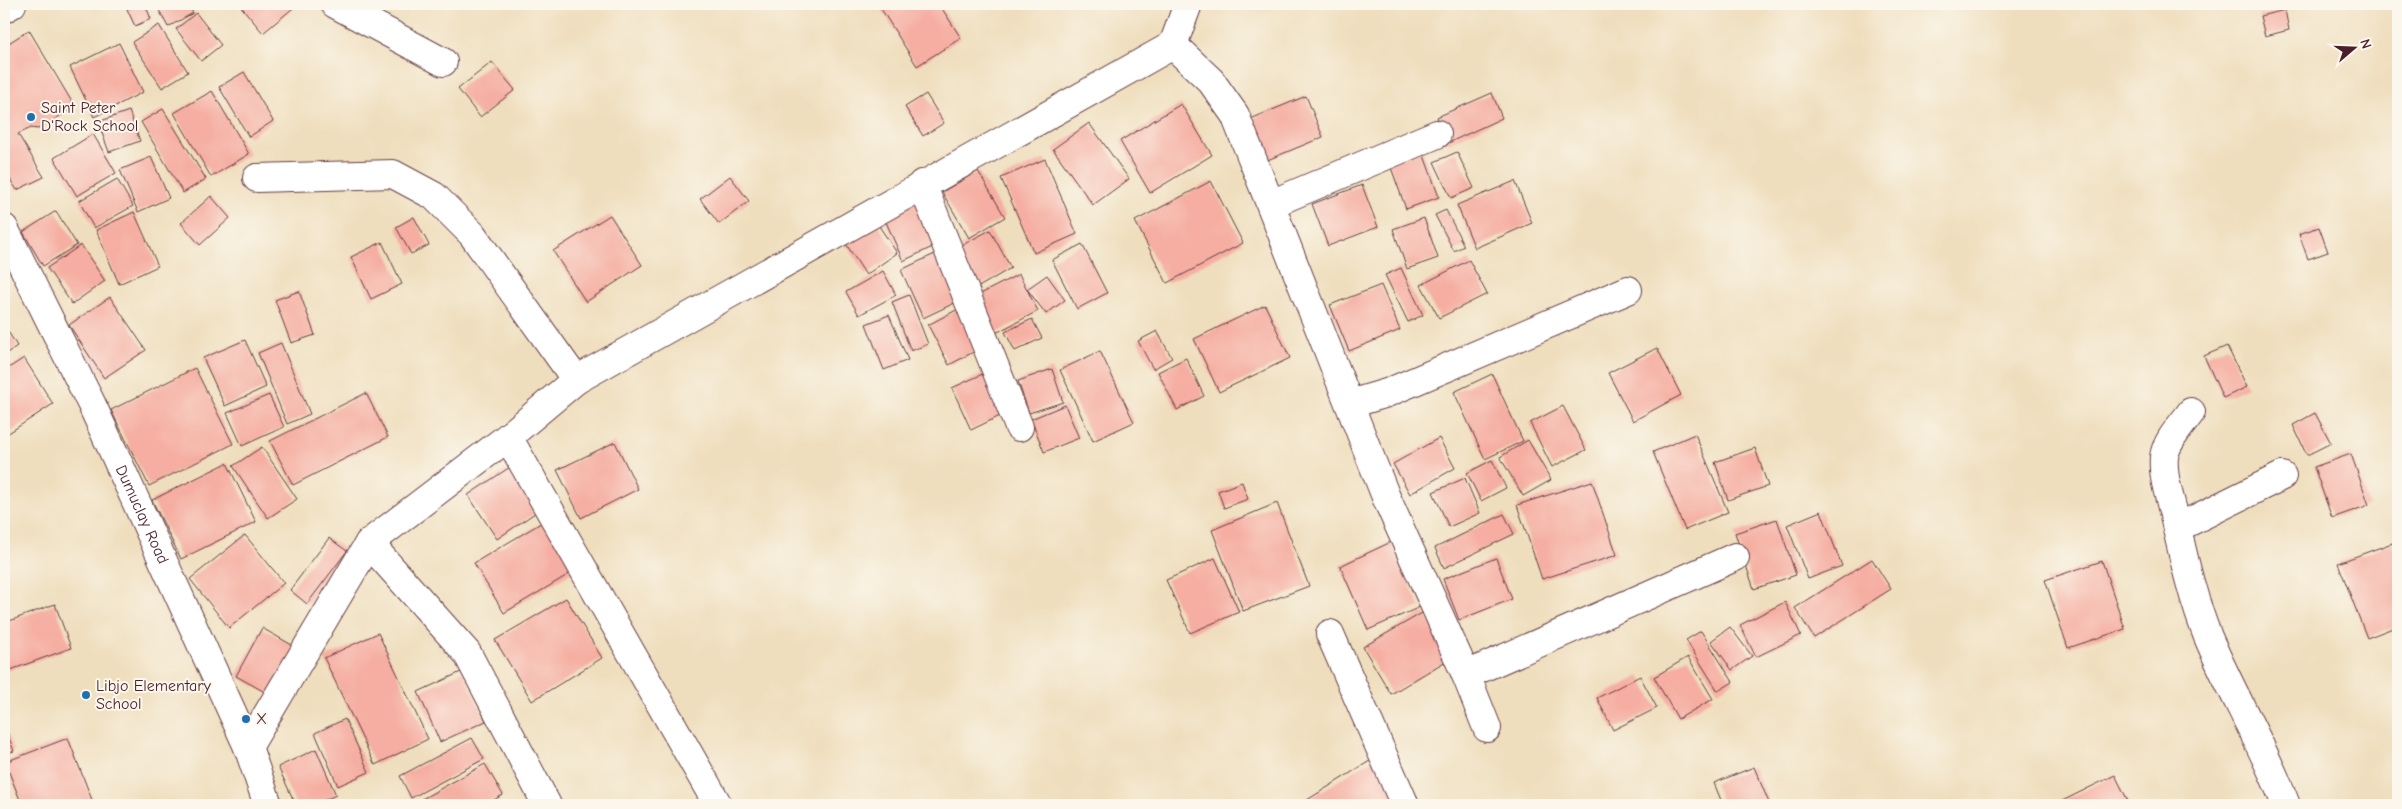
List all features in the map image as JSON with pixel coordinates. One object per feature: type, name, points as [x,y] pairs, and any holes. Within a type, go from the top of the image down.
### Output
[{"type":"street","points":[[4,9],[12,4]]},
{"type":"street","points":[[335,4],[444,62]]},
{"type":"street","points":[[248,747],[369,543],[508,437],[576,380],[1172,45],[1188,4]]},
{"type":"street","points":[[1172,45],[1211,81],[1235,115],[1386,497],[1466,675],[1487,728]]},
{"type":"street","points":[[1271,204],[1438,134]]},
{"type":"street","points":[[257,178],[393,174],[434,196],[472,234],[576,380]]},
{"type":"street","points":[[922,184],[1019,427]]},
{"type":"street","name":"Dumuclay Road","points":[[4,228],[92,405],[248,747],[268,805]]},
{"type":"street","points":[[1350,404],[1387,393],[1628,290]]},
{"type":"street","points":[[2191,412],[2169,443],[2164,456],[2164,472],[2177,528],[2192,587],[2208,636],[2271,765],[2286,805]]},
{"type":"street","points":[[508,437],[718,805]]},
{"type":"street","points":[[2177,528],[2282,476]]},
{"type":"street","points":[[369,543],[467,653],[547,805]]},
{"type":"street","points":[[1466,675],[1735,557]]},
{"type":"street","points":[[1330,634],[1405,805]]},
{"type":"building","points":[[145,4],[151,19],[135,26],[127,9]]},
{"type":"building","points":[[165,4],[188,4],[193,13],[168,27],[158,8]]},
{"type":"building","points":[[239,4],[298,4],[263,33]]},
{"type":"building","points":[[878,4],[939,4],[961,38],[917,66]]},
{"type":"building","points":[[2285,10],[2289,30],[2265,36],[2260,16]]},
{"type":"building","points":[[196,13],[221,45],[201,61],[176,29]]},
{"type":"building","points":[[159,25],[188,72],[162,88],[132,42]]},
{"type":"building","name":"Saint Peter D'Rock School","points":[[29,30],[75,107],[38,129],[31,128],[18,134],[44,177],[17,190],[4,170],[4,46]]},
{"type":"building","points":[[119,43],[143,92],[94,117],[70,67]]},
{"type":"building","points":[[492,62],[515,90],[480,117],[458,89]]},
{"type":"building","points":[[244,72],[273,121],[249,137],[219,87]]},
{"type":"building","points":[[212,91],[249,154],[211,177],[174,113]]},
{"type":"building","points":[[1492,93],[1502,118],[1448,143],[1437,117]]},
{"type":"building","points":[[926,94],[944,123],[923,136],[905,107]]},
{"type":"building","points":[[1306,96],[1323,137],[1265,161],[1248,120]]},
{"type":"building","points":[[1181,104],[1212,155],[1150,193],[1120,141]]},
{"type":"building","points":[[163,109],[206,179],[183,193],[141,122]]},
{"type":"building","points":[[129,111],[140,141],[109,152],[98,122]]},
{"type":"building","points":[[1089,123],[1129,179],[1093,205],[1053,149]]},
{"type":"building","points":[[93,134],[116,173],[77,196],[54,158]]},
{"type":"building","points":[[1422,150],[1439,197],[1406,209],[1389,162]]},
{"type":"building","points":[[1457,152],[1474,188],[1451,198],[1434,162]]},
{"type":"building","points":[[151,157],[169,198],[138,212],[120,170]]},
{"type":"building","points":[[1045,159],[1077,234],[1034,253],[1001,178]]},
{"type":"building","points":[[978,171],[1005,217],[969,238],[942,192]]},
{"type":"building","points":[[730,176],[749,201],[719,224],[700,199]]},
{"type":"building","points":[[117,179],[133,206],[94,228],[79,201]]},
{"type":"building","points":[[1211,181],[1243,243],[1167,283],[1135,221]]},
{"type":"building","points":[[1515,181],[1532,223],[1475,248],[1457,205]]},
{"type":"building","points":[[1362,185],[1378,227],[1328,246],[1312,204]]},
{"type":"building","points":[[211,196],[230,218],[200,245],[181,223]]},
{"type":"building","points":[[923,197],[943,242],[903,261],[883,215]]},
{"type":"building","points":[[1446,210],[1464,246],[1454,251],[1435,215]]},
{"type":"building","points":[[56,211],[77,245],[43,266],[23,232]]},
{"type":"building","points":[[134,212],[158,266],[119,284],[96,230]]},
{"type":"building","points":[[610,215],[642,265],[586,302],[553,251]]},
{"type":"building","points":[[414,217],[429,245],[411,254],[396,227]]},
{"type":"building","points":[[1424,218],[1438,258],[1407,269],[1393,229]]},
{"type":"building","points":[[877,223],[897,253],[866,275],[846,244]]},
{"type":"building","points":[[2319,227],[2328,252],[2308,259],[2299,234]]},
{"type":"building","points":[[990,230],[1011,268],[977,288],[955,249]]},
{"type":"building","points":[[382,242],[402,284],[371,299],[351,257]]},
{"type":"building","points":[[1082,244],[1107,293],[1077,309],[1052,260]]},
{"type":"building","points":[[81,245],[105,281],[72,304],[47,268]]},
{"type":"building","points":[[941,251],[963,299],[923,318],[901,270]]},
{"type":"building","points":[[1469,260],[1487,294],[1439,318],[1421,285]]},
{"type":"building","points":[[1401,268],[1423,315],[1408,322],[1385,275]]},
{"type":"building","points":[[883,271],[896,295],[859,315],[846,292]]},
{"type":"building","points":[[1019,274],[1038,311],[990,336],[971,299]]},
{"type":"building","points":[[1047,275],[1065,300],[1046,314],[1027,289]]},
{"type":"building","points":[[1381,285],[1400,330],[1349,351],[1330,305]]},
{"type":"building","points":[[299,291],[315,335],[291,343],[275,300]]},
{"type":"building","points":[[909,295],[928,344],[911,351],[892,302]]},
{"type":"building","points":[[110,297],[146,350],[104,378],[69,325]]},
{"type":"building","points":[[1265,305],[1290,358],[1219,392],[1194,339]]},
{"type":"building","points":[[962,307],[983,347],[949,365],[928,325]]},
{"type":"building","points":[[889,315],[908,360],[884,370],[866,324]]},
{"type":"building","points":[[1032,319],[1042,338],[1015,351],[1005,332]]},
{"type":"building","points":[[4,325],[17,346],[4,355]]},
{"type":"building","points":[[1157,331],[1172,358],[1153,369],[1138,341]]},
{"type":"building","points":[[245,340],[266,387],[225,406],[203,358]]},
{"type":"building","points":[[281,343],[310,414],[287,424],[258,353]]},
{"type":"building","points":[[2227,346],[2247,387],[2223,398],[2204,356]]},
{"type":"building","points":[[1657,348],[1681,395],[1633,421],[1608,373]]},
{"type":"building","points":[[1100,351],[1134,422],[1093,441],[1060,370]]},
{"type":"building","points":[[24,358],[53,404],[4,436],[4,371]]},
{"type":"building","points":[[1186,358],[1204,396],[1177,410],[1158,372]]},
{"type":"building","points":[[195,368],[233,444],[149,486],[111,410]]},
{"type":"building","points":[[1052,369],[1063,402],[1029,413],[1018,381]]},
{"type":"building","points":[[987,372],[1006,413],[971,430],[952,388]]},
{"type":"building","points":[[1492,374],[1523,441],[1485,459],[1454,392]]},
{"type":"building","points":[[366,393],[388,437],[293,485],[270,441]]},
{"type":"building","points":[[269,395],[284,427],[242,446],[227,413]]},
{"type":"building","points":[[1065,405],[1079,438],[1044,452],[1031,419]]},
{"type":"building","points":[[1563,406],[1586,450],[1552,467],[1530,423]]},
{"type":"building","points":[[2315,413],[2331,443],[2307,455],[2293,425]]},
{"type":"building","points":[[1695,434],[1728,512],[1685,530],[1653,452]]},
{"type":"building","points":[[1439,438],[1455,468],[1410,494],[1393,464]]},
{"type":"building","points":[[1528,440],[1551,480],[1523,496],[1500,457]]},
{"type":"building","points":[[615,442],[638,489],[581,518],[557,470]]},
{"type":"building","points":[[262,447],[297,499],[268,518],[233,466]]},
{"type":"building","points":[[1755,448],[1768,486],[1728,500],[1715,462]]},
{"type":"building","points":[[2351,454],[2369,505],[2332,518],[2314,467]]},
{"type":"building","points":[[1492,460],[1506,488],[1481,501],[1467,473]]},
{"type":"building","points":[[227,463],[256,522],[181,559],[152,500]]},
{"type":"building","points":[[516,463],[545,506],[497,539],[468,495]]},
{"type":"building","points":[[1465,478],[1480,513],[1449,527],[1433,492]]},
{"type":"building","points":[[1592,481],[1617,555],[1542,579],[1517,505]]},
{"type":"building","points":[[1242,482],[1248,499],[1224,508],[1218,491]]},
{"type":"building","points":[[1277,503],[1309,586],[1243,611],[1212,530]]},
{"type":"building","points":[[1821,511],[1842,566],[1808,579],[1787,525]]},
{"type":"building","points":[[1504,514],[1514,534],[1444,568],[1435,548]]},
{"type":"building","points":[[1777,519],[1796,575],[1754,589],[1735,533]]},
{"type":"building","points":[[546,520],[576,570],[504,613],[474,563]]},
{"type":"building","points":[[245,535],[284,583],[229,628],[190,579]]},
{"type":"building","points":[[329,538],[347,551],[307,604],[290,590]]},
{"type":"building","points":[[1391,542],[1420,607],[1368,630],[1340,566]]},
{"type":"building","points":[[2392,543],[2398,558],[2398,626],[2367,638],[2338,563]]},
{"type":"building","points":[[1215,558],[1239,612],[1190,633],[1166,580]]},
{"type":"building","points":[[1496,558],[1512,599],[1459,620],[1443,579]]},
{"type":"building","points":[[1872,559],[1891,589],[1814,638],[1795,608]]},
{"type":"building","points":[[2102,561],[2125,629],[2068,648],[2045,580]]},
{"type":"building","points":[[566,598],[602,658],[532,701],[495,640]]},
{"type":"building","points":[[1785,602],[1801,635],[1756,657],[1740,625]]},
{"type":"building","points":[[55,604],[71,648],[5,672],[4,623]]},
{"type":"building","points":[[1424,612],[1451,658],[1391,694],[1363,647]]},
{"type":"building","points":[[1730,627],[1752,656],[1732,670],[1711,641]]},
{"type":"building","points":[[262,628],[299,649],[272,696],[236,676]]},
{"type":"building","points":[[1701,631],[1733,682],[1718,691],[1686,640]]},
{"type":"building","points":[[378,633],[428,739],[375,765],[324,658]]},
{"type":"building","points":[[1688,657],[1713,699],[1678,719],[1654,677]]},
{"type":"building","points":[[463,671],[486,721],[440,742],[418,692]]},
{"type":"building","points":[[1640,676],[1657,708],[1613,730],[1597,698]]},
{"type":"building","points":[[345,719],[369,772],[338,786],[315,733]]},
{"type":"building","points":[[4,725],[14,751],[4,754]]},
{"type":"building","points":[[68,738],[94,805],[22,805],[5,762]]},
{"type":"building","points":[[472,738],[484,759],[411,798],[400,776]]},
{"type":"building","points":[[316,749],[336,795],[313,805],[296,805],[278,767]]},
{"type":"building","points":[[1373,759],[1401,805],[1299,805]]},
{"type":"building","points":[[485,764],[503,795],[484,805],[425,805],[422,799]]},
{"type":"building","points":[[1754,767],[1770,805],[1723,805],[1714,783]]},
{"type":"building","points":[[2115,775],[2130,805],[2054,805]]},
{"type":"place","name":"Saint Peter D'Rock School","points":[[31,117]]},
{"type":"place","name":"Libjo Elementary School","points":[[86,695]]},
{"type":"place","name":"X","points":[[246,719]]}]
